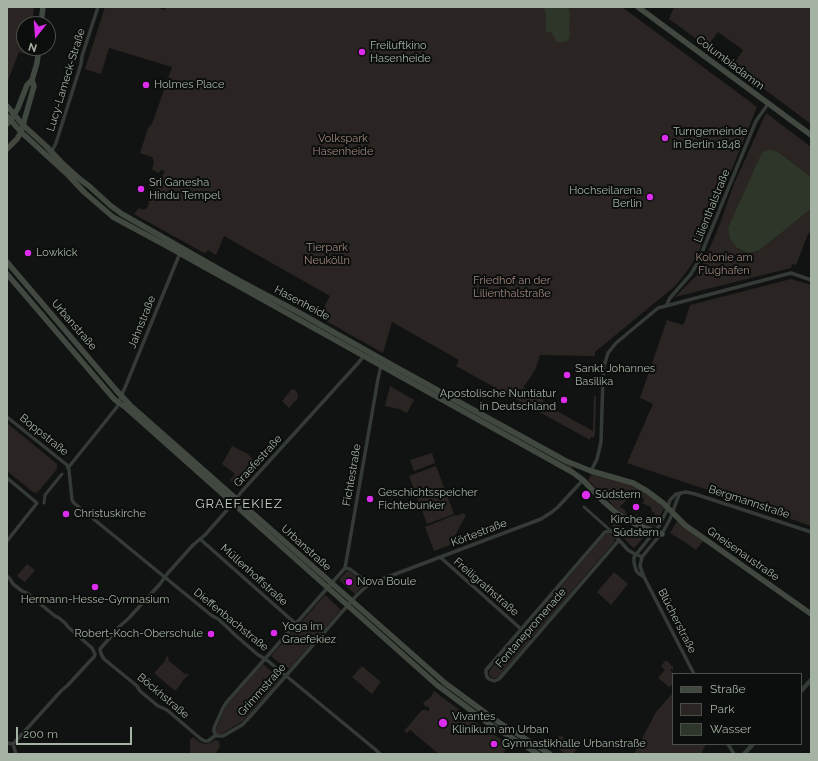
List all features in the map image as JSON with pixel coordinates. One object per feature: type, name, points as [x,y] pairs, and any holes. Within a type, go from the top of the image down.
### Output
[{"type":"main road","name":"Columbiadamm","points":[[638,7],[811,135]]},
{"type":"main road","points":[[8,120],[14,115],[20,105],[27,85],[32,80],[38,56]]},
{"type":"main road","points":[[7,149],[17,139],[21,132],[34,86],[32,80]]},
{"type":"main road","name":"Hasenheide","points":[[7,106],[50,155],[98,205],[120,222],[181,250],[365,353],[523,438],[591,471]]},
{"type":"main road","name":"Hasenheide","points":[[8,120],[122,214],[167,243]]},
{"type":"main road","points":[[98,205],[104,205],[107,202]]},
{"type":"main road","name":"Urbanstraße","points":[[7,262],[130,405],[234,501]]},
{"type":"main road","name":"Urbanstraße","points":[[7,274],[114,399],[234,501],[350,604],[433,681],[488,723],[538,754]]},
{"type":"main road","points":[[52,327],[58,322]]},
{"type":"main road","name":"Hasenheide","points":[[365,353],[382,365],[572,472],[583,480]]},
{"type":"main road","points":[[106,390],[112,385]]},
{"type":"main road","points":[[572,472],[576,465]]},
{"type":"main road","points":[[662,534],[629,522],[604,502],[583,480],[591,471],[635,484],[652,494],[667,507]]},
{"type":"main road","name":"Gneisenaustraße","points":[[667,507],[689,528],[811,614]]},
{"type":"main road","name":"Urbanstraße","points":[[350,604],[445,683],[491,717],[550,754]]},
{"type":"street","name":"Lucy-Lameck-Straße","points":[[50,155],[56,143],[98,7]]},
{"type":"street","name":"Lilienthalstraße","points":[[591,471],[597,459],[601,442],[603,377],[604,366],[608,353],[616,343],[658,308],[666,306],[670,298],[691,274],[698,262],[756,121],[768,104]]},
{"type":"street","name":"Jahnstraße","points":[[68,468],[116,410],[120,403],[181,250]]},
{"type":"street","points":[[666,306],[791,273],[811,280]]},
{"type":"street","name":"Graefestraße","points":[[101,654],[101,647],[128,619],[196,542],[205,535],[360,362],[365,353]]},
{"type":"street","name":"Fichtestraße","points":[[345,568],[374,397],[379,372],[382,365]]},
{"type":"street","name":"Boppstraße","points":[[7,417],[61,460],[68,468]]},
{"type":"street","name":"Dieffenbachstraße","points":[[68,468],[72,500],[164,578],[212,617],[218,619],[257,654],[286,676],[380,754]]},
{"type":"street","points":[[44,503],[45,495],[62,474]]},
{"type":"street","points":[[7,478],[38,503],[7,541]]},
{"type":"street","name":"Körtestraße","points":[[350,604],[369,584],[545,517],[558,507],[583,480]]},
{"type":"street","name":"Bergmannstraße","points":[[680,493],[686,492],[695,494],[811,532]]},
{"type":"street","points":[[636,554],[662,521],[670,500],[673,496],[680,493]]},
{"type":"street","points":[[584,507],[628,550],[642,557],[662,534],[680,493]]},
{"type":"street","name":"Fontanepromenade","points":[[610,531],[603,534],[486,670],[487,677],[489,679],[494,681],[499,679],[619,540]]},
{"type":"street","name":"Müllenhoffstraße","points":[[200,539],[296,624]]},
{"type":"street","name":"Blücherstraße","points":[[636,554],[634,567],[638,573],[644,577]]},
{"type":"street","name":"Blücherstraße","points":[[642,557],[640,566],[644,577],[693,673]]},
{"type":"street","name":"Freiligrathstraße","points":[[440,558],[521,629]]},
{"type":"street","points":[[330,586],[345,568],[350,569],[369,584]]},
{"type":"street","points":[[7,576],[13,584],[27,593],[65,623],[94,650],[95,654],[68,686],[61,691],[13,744]]},
{"type":"street","name":"Grimmstraße","points":[[330,586],[224,706],[214,728],[216,735],[223,736],[244,724],[350,604]]},
{"type":"street","name":"Böckhstraße","points":[[101,654],[138,686],[140,691],[158,706],[167,710],[201,739],[208,741],[216,735]]},
{"type":"street","points":[[802,690],[811,680]]},
{"type":"street","points":[[7,743],[13,744]]},
{"type":"street","points":[[13,744],[16,754]]},
{"type":"street","points":[[729,745],[734,754]]},
{"type":"street","points":[[744,754],[752,745]]},
{"type":"green space","points":[[7,7],[34,7],[33,16],[16,16],[16,56],[17,56],[7,83]]},
{"type":"green space","name":"Volkspark Hasenheide","points":[[105,7],[156,7],[165,10],[166,7],[622,7],[757,107],[698,253],[681,279],[674,287],[595,352],[595,356],[540,355],[536,368],[523,387],[540,396],[546,405],[593,431],[594,396],[596,396],[595,435],[593,438],[591,437],[590,440],[456,366],[459,360],[392,322],[383,353],[319,317],[330,296],[224,236],[216,255],[208,250],[204,253],[134,214],[139,208],[143,210],[148,207],[149,200],[165,171],[161,170],[158,173],[152,169],[154,162],[152,157],[140,153],[148,128],[152,124],[172,67],[109,48],[101,74],[85,69]]},
{"type":"green space","points":[[674,7],[811,7],[811,124],[733,66],[743,50],[718,32],[709,44],[704,41],[702,43],[669,19]]},
{"type":"green space","name":"Kolonie am Flughafen","points":[[766,113],[811,147],[811,177],[777,151],[728,228],[729,237],[737,248],[750,253],[755,252],[760,250],[811,209],[811,231],[808,234],[796,265],[792,264],[791,268],[675,297],[698,274],[718,229],[734,184]]},
{"type":"green space","points":[[791,279],[811,285],[811,526],[627,463],[653,404],[640,398],[667,320],[683,325],[690,305]]},
{"type":"green space","points":[[373,358],[572,466],[572,468]]},
{"type":"green space","points":[[390,386],[414,400],[407,413],[399,409],[385,406]]},
{"type":"green space","points":[[292,389],[297,392],[298,398],[289,408],[282,401]]},
{"type":"green space","points":[[7,423],[57,464],[57,469],[37,493],[33,492],[7,471]]},
{"type":"green space","points":[[232,446],[248,454],[256,463],[236,486],[230,480],[235,474],[222,464]]},
{"type":"green space","points":[[432,453],[435,463],[414,471],[410,460]]},
{"type":"green space","points":[[436,466],[454,514],[427,524],[409,476]]},
{"type":"green space","points":[[592,474],[633,486],[650,496],[664,508],[655,527],[630,519],[619,511],[588,480]],"holes":[[[628,493],[633,496],[637,495],[644,499],[642,503],[651,507],[652,512],[655,514],[652,519],[649,517],[644,520],[636,514],[633,518],[626,514],[625,510],[620,507],[626,500],[626,495]]]},
{"type":"green space","points":[[463,513],[466,515],[450,545],[434,551],[425,527]]},
{"type":"green space","points":[[610,521],[643,535],[644,537],[634,548],[609,523]]},
{"type":"green space","points":[[677,521],[703,541],[696,550],[670,533]]},
{"type":"green space","points":[[608,533],[614,537],[614,542],[498,677],[492,678],[489,674],[490,670]]},
{"type":"green space","points":[[27,564],[35,570],[25,582],[17,576]]},
{"type":"green space","points":[[349,571],[363,582],[363,585],[355,594],[339,580],[346,572]]},
{"type":"green space","points":[[614,572],[628,584],[611,605],[597,592]]},
{"type":"green space","points":[[325,595],[341,610],[289,669],[287,667],[286,668],[271,656]]},
{"type":"green space","points":[[167,656],[169,658],[168,660],[186,675],[187,673],[189,675],[176,690],[174,690],[155,674],[155,672],[166,660],[165,659]]},
{"type":"green space","points":[[665,661],[667,661],[673,667],[673,670],[670,670],[674,673],[672,673],[672,685],[670,687],[658,678],[665,670],[661,666]]},
{"type":"green space","points":[[263,664],[280,679],[243,721],[222,734],[217,734],[216,729],[226,706]]},
{"type":"green space","points":[[362,666],[381,682],[372,694],[352,677]]},
{"type":"green space","name":"Vivantes Klinikum am Urban","points":[[434,691],[486,730],[509,744],[503,754],[439,754],[410,730],[407,733],[404,731],[422,710],[429,711],[429,707],[425,706],[423,703],[431,697]]},
{"type":"green space","points":[[671,695],[672,745],[706,745],[701,754],[634,754],[656,712]]},
{"type":"green space","points":[[560,735],[572,745],[577,740],[581,744],[573,754],[565,754],[553,744]]},
{"type":"green space","points":[[193,737],[205,744],[215,740],[219,741],[220,747],[215,754],[190,754],[190,740]]},
{"type":"water","points":[[543,7],[568,7],[570,13],[570,35],[568,41],[557,42],[555,37],[552,36],[553,31],[548,33],[546,32],[546,13]]},
{"type":"water","points":[[767,150],[777,151],[811,177],[811,209],[760,250],[750,253],[737,248],[729,237],[728,228],[760,157],[763,152]]},
{"type":"place","name":"Freiluftkino Hasenheide","points":[[362,52]]},
{"type":"place","name":"Holmes Place","points":[[146,85]]},
{"type":"place","name":"Turngemeinde in Berlin 1848","points":[[665,138]]},
{"type":"place","name":"Sri Ganesha Hindu Tempel","points":[[141,189]]},
{"type":"place","name":"Hochseilarena Berlin","points":[[650,197]]},
{"type":"place","name":"Lowkick","points":[[28,253]]},
{"type":"place","name":"Sankt Johannes Basilika","points":[[567,375]]},
{"type":"place","name":"Apostolische Nuntiatur in Deutschland","points":[[564,400]]},
{"type":"place","name":"Südstern","points":[[586,495]]},
{"type":"place","name":"Geschichtsspeicher Fichtebunker","points":[[370,499]]},
{"type":"place","name":"Kirche am Südstern","points":[[636,507]]},
{"type":"place","name":"Christuskirche","points":[[66,514]]},
{"type":"place","name":"Nova Boule","points":[[349,582]]},
{"type":"place","name":"Hermann-Hesse-Gymnasium","points":[[95,587]]},
{"type":"place","name":"Yoga im Graefekiez","points":[[274,633]]},
{"type":"place","name":"Robert-Koch-Oberschule","points":[[211,634]]},
{"type":"place","name":"Vivantes Klinikum am Urban","points":[[443,723]]},
{"type":"place","name":"Gymnastikhalle Urbanstraße","points":[[494,744]]},
{"type":"district","name":"GRAEFEKIEZ","points":[[239,504]]},
{"type":"park label","name":"Tierpark Neukölln","points":[[327,254]]},
{"type":"park label","name":"Friedhof an der Lilienthalstraße","points":[[512,287]]}]
